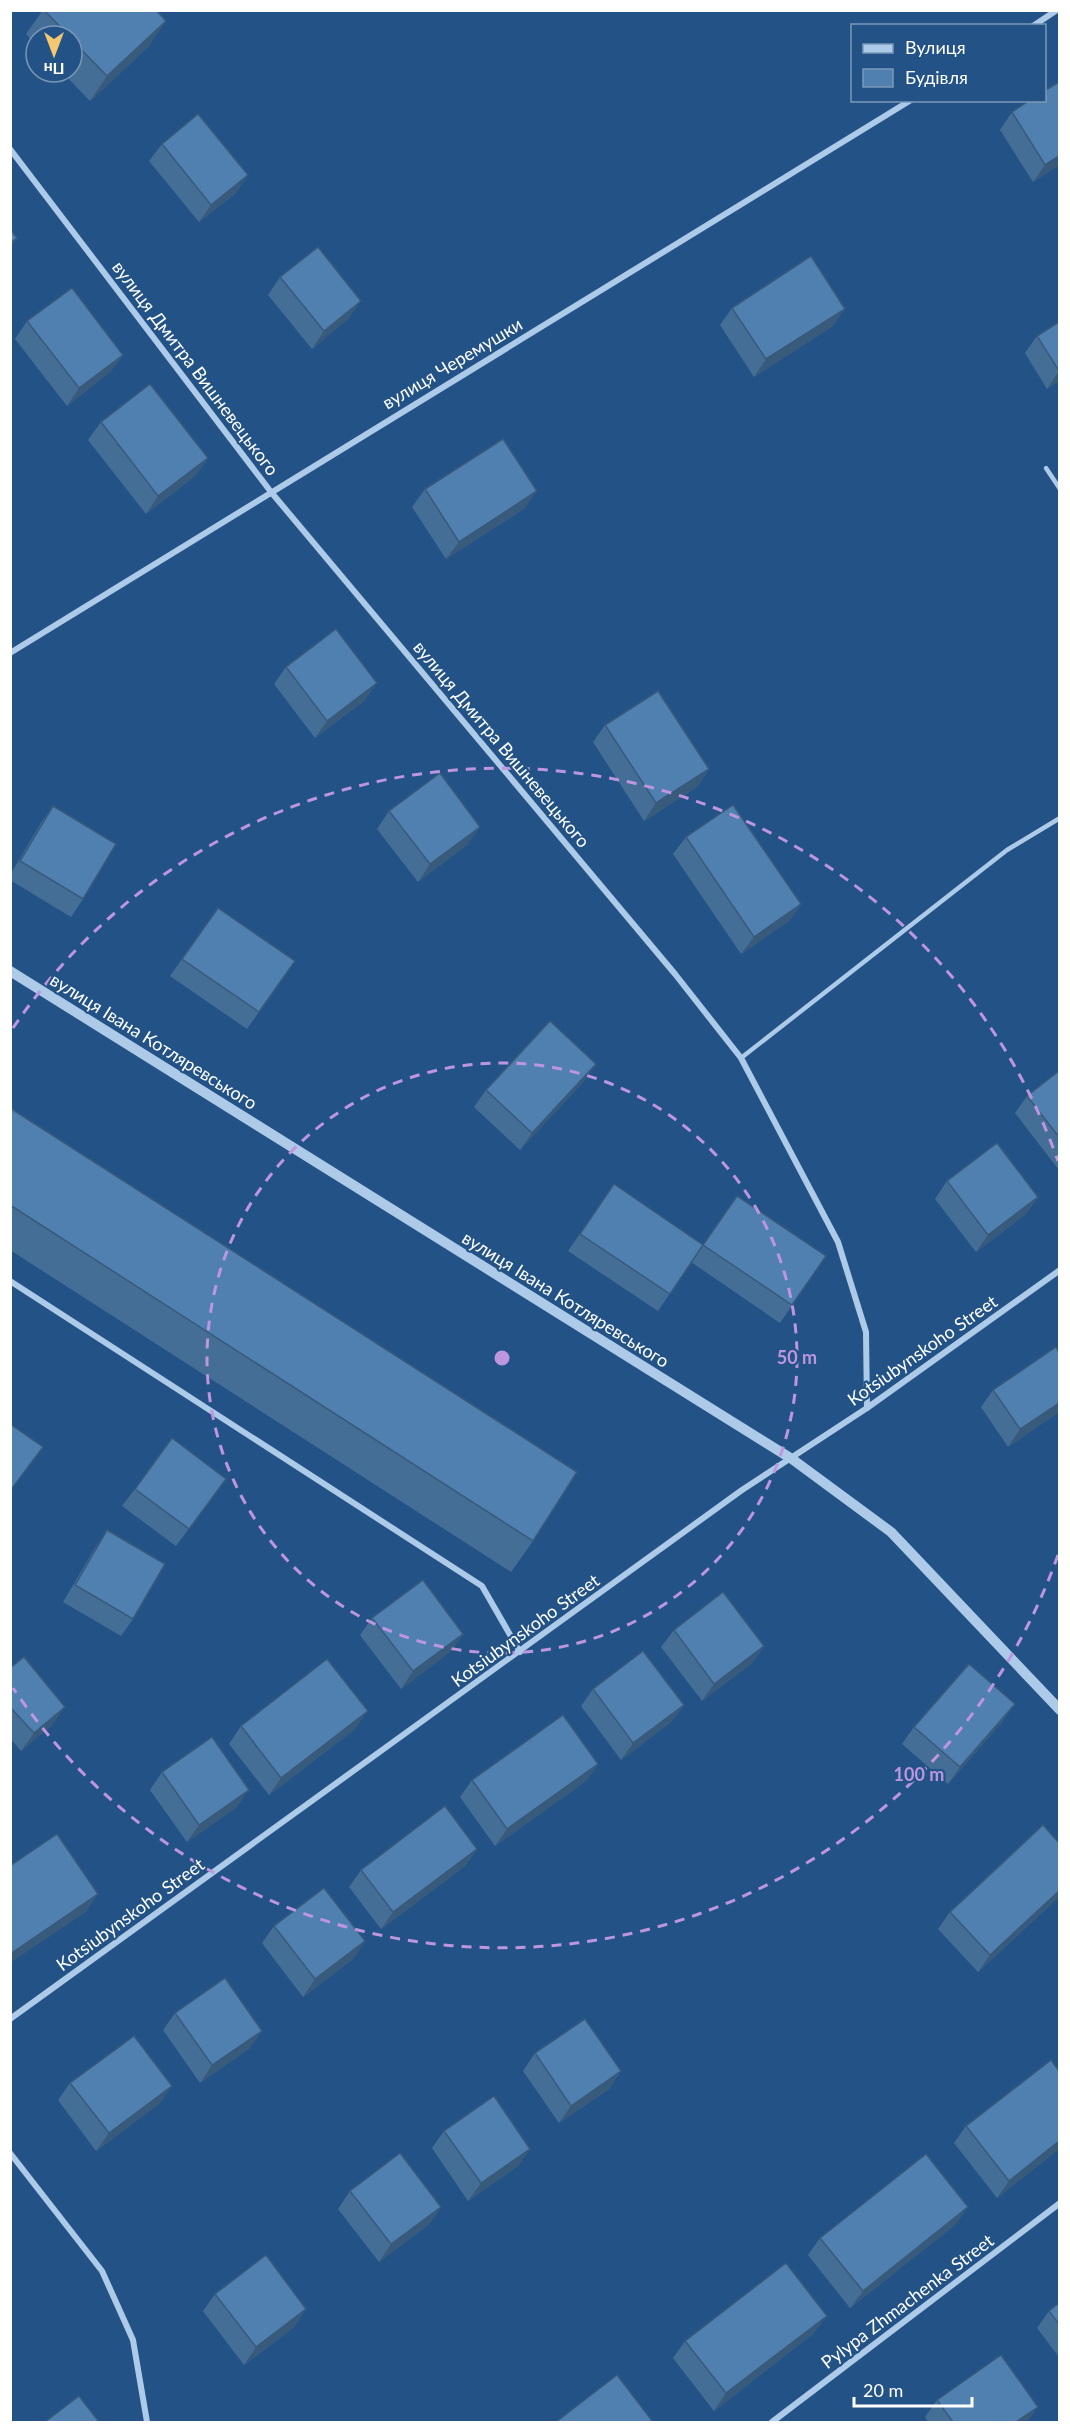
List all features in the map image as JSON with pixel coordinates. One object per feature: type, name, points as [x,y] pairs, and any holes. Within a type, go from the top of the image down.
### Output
[{"type":"street","points":[[1036,24],[1058,10]]},
{"type":"street","name":"вулиця Черемушки","points":[[10,653],[908,102]]},
{"type":"street","name":"вулиця Дмитра Вишневецького","points":[[10,149],[271,492],[675,974],[741,1058],[838,1242],[866,1332],[867,1408]]},
{"type":"street","name":"вулиця Івана Котляревського","points":[[10,971],[792,1459],[891,1532],[1059,1710]]},
{"type":"street","name":"Kotsiubynskoho Street","points":[[10,2019],[742,1490],[867,1408],[1059,1270]]},
{"type":"street","points":[[10,1281],[482,1586],[520,1652]]},
{"type":"street","points":[[10,2153],[102,2271],[133,2340],[147,2422]]},
{"type":"street","name":"Pylypa Zhmachenka Street","points":[[772,2422],[1059,2203]]},
{"type":"lane","points":[[1046,468],[1059,489]]},
{"type":"lane","points":[[741,1058],[1006,850],[1059,818]]},
{"type":"building","points":[[44,10],[156,10],[166,21],[107,76],[84,52],[84,24],[57,24]]},
{"type":"building","points":[[1059,82],[1059,156],[1045,165],[1012,112],[1027,102],[1046,102],[1046,90]]},
{"type":"building","points":[[198,114],[248,175],[211,205],[162,144]]},
{"type":"building","points":[[10,229],[17,238],[10,243]]},
{"type":"building","points":[[318,247],[361,301],[324,331],[280,277]]},
{"type":"building","points":[[811,256],[845,309],[766,359],[732,308]]},
{"type":"building","points":[[72,288],[123,355],[79,388],[27,321]]},
{"type":"building","points":[[1059,322],[1059,371],[1037,336]]},
{"type":"building","points":[[150,384],[208,458],[158,496],[101,422]]},
{"type":"building","points":[[503,439],[537,491],[459,542],[425,489]]},
{"type":"building","points":[[336,629],[377,683],[327,721],[286,667]]},
{"type":"building","points":[[658,691],[709,769],[656,803],[605,725]]},
{"type":"building","points":[[440,773],[480,827],[430,864],[389,811]]},
{"type":"building","points":[[733,805],[801,904],[754,937],[686,837]]},
{"type":"building","points":[[53,806],[116,844],[83,899],[20,861]]},
{"type":"building","points":[[218,908],[295,961],[259,1012],[182,959]]},
{"type":"building","points":[[550,1021],[596,1064],[532,1133],[486,1090]]},
{"type":"building","points":[[1059,1071],[1059,1137],[1027,1096]]},
{"type":"building","points":[[10,1108],[577,1472],[533,1541],[10,1205]]},
{"type":"building","points":[[997,1143],[1038,1197],[988,1235],[947,1181]]},
{"type":"building","points":[[614,1184],[703,1245],[670,1294],[580,1234]]},
{"type":"building","points":[[737,1196],[826,1256],[792,1305],[703,1245]]},
{"type":"building","points":[[1056,1347],[1059,1352],[1059,1403],[1020,1429],[993,1390]]},
{"type":"building","points":[[10,1424],[43,1447],[10,1491]]},
{"type":"building","points":[[172,1438],[226,1479],[189,1529],[135,1489]]},
{"type":"building","points":[[107,1530],[165,1564],[133,1619],[75,1585]]},
{"type":"building","points":[[423,1580],[463,1634],[413,1671],[372,1618]]},
{"type":"building","points":[[723,1592],[764,1646],[714,1684],[674,1630]]},
{"type":"building","points":[[643,1651],[684,1705],[633,1743],[593,1689]]},
{"type":"building","points":[[24,1657],[65,1707],[34,1733],[10,1707],[10,1668]]},
{"type":"building","points":[[327,1659],[368,1711],[281,1778],[241,1726]]},
{"type":"building","points":[[969,1664],[1015,1704],[960,1767],[914,1727]]},
{"type":"building","points":[[563,1715],[598,1764],[507,1829],[472,1780]]},
{"type":"building","points":[[212,1737],[249,1790],[199,1825],[162,1772]]},
{"type":"building","points":[[445,1806],[477,1849],[393,1912],[361,1870]]},
{"type":"building","points":[[1043,1825],[1059,1843],[1059,1891],[990,1955],[950,1912]]},
{"type":"building","points":[[57,1834],[98,1894],[10,1954],[10,1866]]},
{"type":"building","points":[[324,1888],[365,1941],[315,1979],[274,1926]]},
{"type":"building","points":[[225,1978],[262,2031],[212,2065],[175,2013]]},
{"type":"building","points":[[585,2019],[621,2071],[571,2106],[535,2053]]},
{"type":"building","points":[[134,2036],[172,2086],[109,2133],[70,2083]]},
{"type":"building","points":[[1051,2060],[1059,2071],[1059,2141],[1009,2181],[966,2126]]},
{"type":"building","points":[[494,2096],[530,2149],[481,2183],[444,2131]]},
{"type":"building","points":[[400,2153],[441,2207],[391,2244],[350,2191]]},
{"type":"building","points":[[926,2154],[968,2207],[863,2291],[820,2238]]},
{"type":"building","points":[[266,2255],[306,2309],[256,2347],[215,2294]]},
{"type":"building","points":[[786,2263],[827,2316],[726,2393],[685,2341]]},
{"type":"building","points":[[1059,2303],[1059,2324],[1049,2311]]},
{"type":"building","points":[[1001,2355],[1038,2407],[1016,2422],[953,2422],[937,2400]]},
{"type":"building","points":[[617,2375],[653,2422],[556,2422]]},
{"type":"building","points":[[79,2396],[99,2422],[45,2422]]}]
